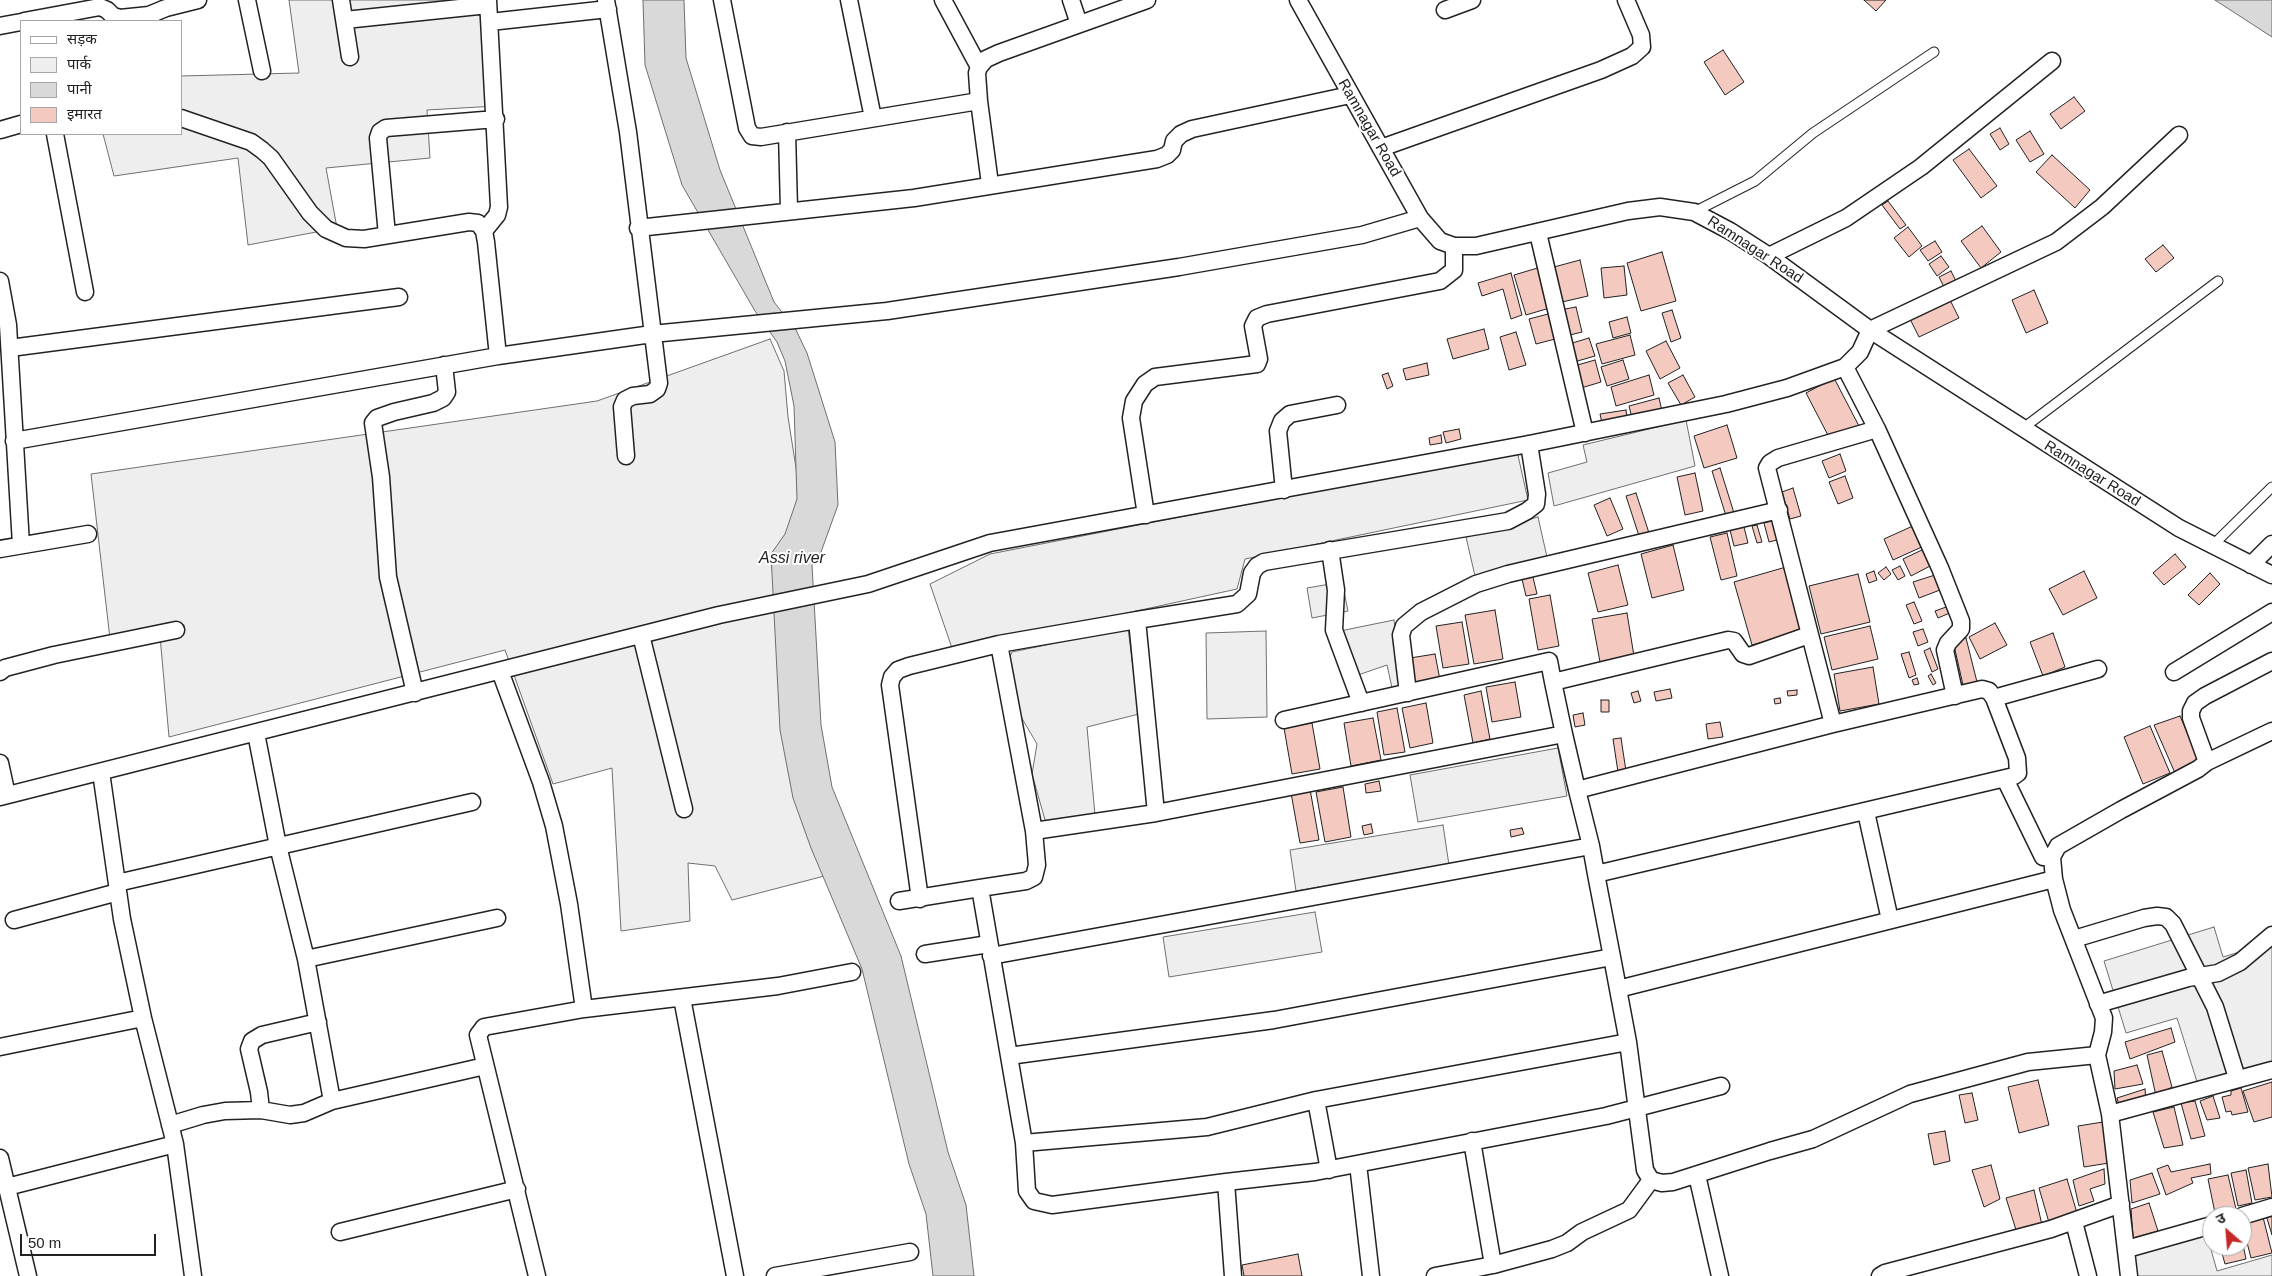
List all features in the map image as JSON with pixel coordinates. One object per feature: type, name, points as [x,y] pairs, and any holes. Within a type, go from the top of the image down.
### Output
[{"type":"street","points":[[41,20],[67,17],[100,7],[107,10],[113,16],[120,18],[150,18],[166,8],[198,0]]},
{"type":"street","points":[[247,0],[262,71]]},
{"type":"street","points":[[341,0],[350,57]]},
{"type":"street","points":[[722,0],[747,128],[752,136],[761,137],[979,101]]},
{"type":"street","points":[[849,0],[873,118]]},
{"type":"street","points":[[943,0],[979,67]]},
{"type":"street","points":[[1071,0],[1079,24]]},
{"type":"street","points":[[990,184],[979,101],[977,73],[979,67],[986,59],[999,53],[1147,0]]},
{"type":"street","name":"Ramnagar Road","points":[[1298,0],[1420,218],[1429,231],[1440,241],[1454,246],[1476,246],[1628,211],[1660,207],[1694,212],[1730,231],[1769,256],[1870,330],[2179,528],[2272,575]]},
{"type":"street","points":[[1445,10],[1472,0]]},
{"type":"street","points":[[1381,148],[1601,70],[1632,56],[1642,46],[1641,36],[1626,0]]},
{"type":"street","points":[[345,20],[488,2],[496,119],[499,207],[497,214],[484,231]]},
{"type":"street","points":[[490,22],[545,8],[607,4],[627,124],[638,228],[659,383],[657,389],[650,394],[633,396],[625,400],[622,407],[626,456]]},
{"type":"street","points":[[0,26],[20,23]]},
{"type":"street","points":[[1769,256],[1846,218],[1891,188],[1946,148],[2052,62]]},
{"type":"street","points":[[638,228],[789,210],[914,198],[990,184],[1157,159],[1167,155],[1172,150],[1174,141],[1181,134],[1192,129],[1350,94]]},
{"type":"street","points":[[182,118],[251,142],[262,150],[271,158],[310,213],[326,229],[346,238],[364,238],[469,222],[478,223],[484,231],[498,356]]},
{"type":"street","points":[[387,235],[378,138],[380,132],[386,128],[496,119]]},
{"type":"street","points":[[0,130],[20,124]]},
{"type":"street","points":[[787,132],[789,210]]},
{"type":"street","points":[[55,135],[85,292]]},
{"type":"street","points":[[0,763],[3,796],[719,615],[868,584],[990,544],[1529,444],[1787,388],[1845,367],[1860,352],[1870,330],[2056,242],[2102,207],[2179,135]]},
{"type":"street","points":[[14,441],[498,356],[652,334],[887,311],[1179,267],[1362,234],[1420,218]]},
{"type":"street","points":[[1538,233],[1585,433]]},
{"type":"street","points":[[1146,515],[1131,418],[1134,401],[1145,384],[1155,377],[1257,364],[1259,359],[1253,326],[1256,318],[1267,314],[1440,281],[1454,270],[1454,246]]},
{"type":"street","points":[[0,281],[4,295],[10,348],[21,545]]},
{"type":"street","points":[[10,348],[399,297]]},
{"type":"street","points":[[415,693],[388,577],[380,477],[373,423],[377,418],[433,403],[443,398],[447,392],[444,365]]},
{"type":"street","points":[[1845,367],[1877,429],[1940,568],[1961,621],[1961,629],[1948,642],[1946,650],[1955,696]]},
{"type":"street","points":[[1284,490],[1278,431],[1282,421],[1290,414],[1337,405]]},
{"type":"street","points":[[1833,724],[1768,468],[1770,463],[1778,458],[1877,429]]},
{"type":"street","points":[[920,898],[890,685],[892,677],[898,670],[999,644],[1237,604],[1248,594],[1252,573],[1257,566],[1264,562],[1508,522],[1527,512],[1536,504],[1537,494],[1529,444]]},
{"type":"street","points":[[1408,692],[1401,635],[1404,626],[1421,612],[1476,584],[1508,574],[1779,510]]},
{"type":"street","points":[[0,549],[88,534]]},
{"type":"street","points":[[2251,565],[2272,544]]},
{"type":"street","points":[[1330,550],[1336,590],[1335,638],[1361,703]]},
{"type":"street","points":[[2174,672],[2272,612]]},
{"type":"street","points":[[1137,620],[1156,813]]},
{"type":"street","points":[[0,672],[5,668],[54,655],[176,630]]},
{"type":"street","points":[[641,635],[684,809]]},
{"type":"street","points":[[1553,682],[1728,640],[1734,641],[1743,654],[1749,656],[1809,635]]},
{"type":"street","points":[[899,901],[1026,881],[1034,876],[1037,865],[1034,831],[999,644]]},
{"type":"street","points":[[1284,720],[1549,661],[1564,734],[1591,846],[1628,1042],[1645,1170],[1651,1180],[1662,1184],[1673,1182],[1770,1150],[1813,1139],[1910,1094],[2028,1062],[2097,1055]]},
{"type":"street","points":[[2207,762],[2192,718],[2191,711],[2195,703],[2272,661]]},
{"type":"street","points":[[1994,698],[2098,669]]},
{"type":"street","points":[[500,671],[541,782],[554,826],[569,904],[584,1010]]},
{"type":"street","points":[[1577,790],[1833,724],[1982,689],[1988,691],[1994,698],[2019,764],[2018,773],[2005,779],[1596,874]]},
{"type":"street","points":[[2129,1276],[2110,1114],[2097,1055],[2103,1032],[2104,1018],[2062,910],[2054,879],[2052,857],[2058,846],[2112,814],[2198,769],[2207,762],[2272,731]]},
{"type":"street","points":[[256,733],[278,846],[306,959],[332,1101]]},
{"type":"street","points":[[1034,831],[1156,813],[1564,734]]},
{"type":"street","points":[[101,772],[117,887],[142,1018],[175,1144],[194,1276]]},
{"type":"street","points":[[2005,779],[2043,857]]},
{"type":"street","points":[[14,920],[117,887],[278,846],[472,802]]},
{"type":"street","points":[[1866,812],[1890,920]]},
{"type":"street","points":[[925,954],[990,950],[1591,846]]},
{"type":"street","points":[[1618,989],[2054,879]]},
{"type":"street","points":[[980,888],[1024,1143],[1027,1191],[1034,1201],[1052,1205],[1329,1170],[1606,1116],[1720,1086]]},
{"type":"street","points":[[2074,939],[2144,918],[2166,917],[2173,924],[2215,1007],[2237,1078]]},
{"type":"street","points":[[306,959],[497,918]]},
{"type":"street","points":[[2098,1004],[2200,976],[2218,973],[2233,966],[2272,935]]},
{"type":"street","points":[[1009,1056],[1274,1020],[1612,958]]},
{"type":"street","points":[[537,1276],[518,1190],[478,1035],[484,1027],[584,1010],[778,986],[852,972]]},
{"type":"street","points":[[682,998],[735,1276]]},
{"type":"street","points":[[0,1047],[142,1018]]},
{"type":"street","points":[[261,1110],[259,1092],[249,1049],[252,1040],[262,1035],[318,1022]]},
{"type":"street","points":[[1024,1143],[1207,1127],[1316,1100],[1628,1042]]},
{"type":"street","points":[[170,1125],[218,1112],[261,1110],[290,1115],[304,1113],[332,1101],[486,1066]]},
{"type":"street","points":[[2110,1114],[2272,1070]]},
{"type":"street","points":[[1316,1100],[1329,1170]]},
{"type":"street","points":[[1472,1141],[1493,1265]]},
{"type":"street","points":[[7,1187],[175,1144]]},
{"type":"street","points":[[0,1158],[28,1276]]},
{"type":"street","points":[[1358,1164],[1371,1276]]},
{"type":"street","points":[[1697,1175],[1720,1276]]},
{"type":"street","points":[[1435,1276],[1493,1265],[1552,1249],[1630,1210],[1651,1180]]},
{"type":"street","points":[[1226,1182],[1234,1276]]},
{"type":"street","points":[[340,1232],[518,1190]]},
{"type":"street","points":[[1880,1276],[2074,1222],[2121,1204]]},
{"type":"street","points":[[2252,1213],[2272,1207]]},
{"type":"street","points":[[2074,1222],[2088,1276]]},
{"type":"street","points":[[2127,1250],[2202,1228]]},
{"type":"street","points":[[775,1276],[910,1252]]},
{"type":"lane","points":[[1694,212],[1755,181],[1812,133],[1934,52]]},
{"type":"lane","points":[[2022,429],[2218,281]]},
{"type":"lane","points":[[2213,546],[2272,487]]},
{"type":"green space","points":[[289,0],[488,0],[496,106],[427,110],[430,158],[326,168],[337,228],[248,245],[238,158],[114,176],[103,135],[182,135],[182,76],[299,73]]},
{"type":"green space","points":[[770,339],[784,371],[788,417],[805,525],[787,570],[836,873],[732,900],[715,866],[688,863],[690,921],[621,931],[612,768],[553,784],[505,650],[169,737],[159,625],[110,639],[91,474],[597,401]]},
{"type":"green space","points":[[1686,420],[1695,466],[1554,506],[1548,473],[1587,462],[1583,445]]},
{"type":"green space","points":[[1517,451],[1528,500],[1245,559],[1237,589],[953,651],[930,584],[990,554]]},
{"type":"green space","points":[[1538,517],[1547,557],[1475,576],[1466,537]]},
{"type":"green space","points":[[1342,582],[1348,611],[1312,618],[1307,588]]},
{"type":"green space","points":[[1394,620],[1403,684],[1392,688],[1387,665],[1358,675],[1340,631]]},
{"type":"green space","points":[[1128,628],[1139,714],[1087,727],[1095,815],[1047,827],[1032,774],[1037,744],[1000,681],[1012,652]]},
{"type":"green space","points":[[1266,631],[1267,717],[1207,719],[1206,633]]},
{"type":"green space","points":[[1558,748],[1567,796],[1418,822],[1410,775]]},
{"type":"green space","points":[[1443,825],[1449,865],[1296,891],[1290,850]]},
{"type":"green space","points":[[1315,912],[1322,952],[1169,977],[1163,937]]},
{"type":"green space","points":[[2214,927],[2223,957],[2272,942],[2272,1062],[2198,1085],[2177,1018],[2126,1033],[2104,961]]},
{"type":"green space","points":[[2202,1236],[2202,1256],[2213,1256],[2217,1271],[2272,1255],[2272,1276],[2137,1276],[2131,1255]]},
{"type":"water","name":"Assi river","points":[[643,0],[684,0],[686,58],[720,170],[774,302],[796,330],[807,353],[835,442],[838,505],[821,552],[812,565],[821,725],[832,787],[901,956],[948,1152],[966,1205],[974,1276],[933,1276],[926,1214],[909,1164],[862,969],[811,848],[793,798],[780,730],[771,554],[785,534],[797,499],[794,406],[785,361],[777,342],[755,311],[682,185],[645,65]]},
{"type":"water","points":[[2215,0],[2272,0],[2272,37]]},
{"type":"building","points":[[1864,0],[1886,0],[1876,11]]},
{"type":"building","points":[[1723,50],[1744,82],[1725,95],[1704,62]]},
{"type":"building","points":[[2074,97],[2085,111],[2061,129],[2050,114]]},
{"type":"building","points":[[2000,128],[2009,144],[2000,150],[1990,134]]},
{"type":"building","points":[[2030,131],[2044,154],[2030,162],[2016,140]]},
{"type":"building","points":[[1969,149],[1997,186],[1981,198],[1953,160]]},
{"type":"building","points":[[2052,155],[2090,190],[2075,208],[2036,172]]},
{"type":"building","points":[[1888,201],[1906,225],[1900,229],[1882,205]]},
{"type":"building","points":[[1982,226],[2001,252],[1981,268],[1961,241]]},
{"type":"building","points":[[1908,227],[1922,246],[1909,257],[1894,238]]},
{"type":"building","points":[[1935,241],[1942,252],[1928,261],[1920,250]]},
{"type":"building","points":[[2163,245],[2174,258],[2156,272],[2145,259]]},
{"type":"building","points":[[1662,252],[1676,301],[1641,311],[1627,263]]},
{"type":"building","points":[[1941,256],[1949,267],[1937,276],[1929,264]]},
{"type":"building","points":[[1580,260],[1588,296],[1562,302],[1554,267]]},
{"type":"building","points":[[1624,266],[1627,295],[1604,298],[1601,268]]},
{"type":"building","points":[[1541,267],[1553,307],[1526,315],[1514,275]]},
{"type":"building","points":[[1951,271],[1956,281],[1944,287],[1939,277]]},
{"type":"building","points":[[1511,273],[1522,315],[1511,319],[1503,289],[1482,296],[1478,283]]},
{"type":"building","points":[[2034,290],[2048,323],[2026,333],[2012,300]]},
{"type":"building","points":[[1949,298],[1959,318],[1919,337],[1909,317]]},
{"type":"building","points":[[1576,307],[1582,332],[1566,336],[1560,310]]},
{"type":"building","points":[[1672,310],[1681,338],[1671,342],[1662,313]]},
{"type":"building","points":[[1552,313],[1559,338],[1536,344],[1529,319]]},
{"type":"building","points":[[1627,317],[1631,333],[1613,338],[1609,322]]},
{"type":"building","points":[[1484,329],[1489,349],[1453,359],[1447,339]]},
{"type":"building","points":[[1516,332],[1526,365],[1509,370],[1500,337]]},
{"type":"building","points":[[1630,335],[1635,355],[1602,364],[1596,344]]},
{"type":"building","points":[[1589,338],[1595,356],[1574,362],[1569,344]]},
{"type":"building","points":[[1666,341],[1680,368],[1660,379],[1646,351]]},
{"type":"building","points":[[1595,360],[1601,382],[1581,388],[1574,366]]},
{"type":"building","points":[[1623,360],[1629,379],[1607,386],[1601,367]]},
{"type":"building","points":[[1427,363],[1429,375],[1406,380],[1403,369]]},
{"type":"building","points":[[1388,373],[1393,386],[1387,389],[1382,375]]},
{"type":"building","points":[[1649,375],[1654,395],[1616,406],[1611,387]]},
{"type":"building","points":[[1683,375],[1695,397],[1681,405],[1668,383]]},
{"type":"building","points":[[1834,378],[1859,426],[1831,441],[1806,393]]},
{"type":"building","points":[[1659,398],[1662,411],[1632,418],[1629,406]]},
{"type":"building","points":[[1626,410],[1627,418],[1602,423],[1600,414]]},
{"type":"building","points":[[1727,425],[1737,458],[1704,468],[1694,436]]},
{"type":"building","points":[[1459,429],[1461,439],[1446,443],[1443,432]]},
{"type":"building","points":[[1441,435],[1442,443],[1430,445],[1429,438]]},
{"type":"building","points":[[1840,454],[1846,471],[1829,478],[1822,461]]},
{"type":"building","points":[[1720,468],[1734,513],[1726,516],[1712,471]]},
{"type":"building","points":[[1695,473],[1703,511],[1685,515],[1677,477]]},
{"type":"building","points":[[1845,476],[1853,498],[1838,504],[1829,482]]},
{"type":"building","points":[[1793,488],[1801,516],[1790,519],[1782,492]]},
{"type":"building","points":[[1636,493],[1650,536],[1640,539],[1626,496]]},
{"type":"building","points":[[1610,498],[1623,529],[1607,536],[1594,505]]},
{"type":"building","points":[[1772,521],[1777,540],[1769,542],[1764,523]]},
{"type":"building","points":[[1757,525],[1762,542],[1757,543],[1752,526]]},
{"type":"building","points":[[1915,525],[1924,546],[1893,560],[1884,539]]},
{"type":"building","points":[[1744,527],[1748,543],[1734,546],[1730,530]]},
{"type":"building","points":[[1727,533],[1737,576],[1721,580],[1710,537]]},
{"type":"building","points":[[1673,545],[1684,590],[1652,598],[1641,554]]},
{"type":"building","points":[[1924,549],[1932,565],[1911,576],[1903,559]]},
{"type":"building","points":[[2175,554],[2186,567],[2164,585],[2153,573]]},
{"type":"building","points":[[1618,565],[1628,605],[1598,612],[1588,573]]},
{"type":"building","points":[[1900,566],[1905,576],[1898,580],[1892,570]]},
{"type":"building","points":[[1786,567],[1804,630],[1752,645],[1734,582]]},
{"type":"building","points":[[1886,567],[1891,574],[1884,580],[1878,573]]},
{"type":"building","points":[[1874,571],[1877,580],[1869,583],[1866,574]]},
{"type":"building","points":[[2084,571],[2097,598],[2063,615],[2049,589]]},
{"type":"building","points":[[1532,573],[1537,594],[1526,596],[1521,575]]},
{"type":"building","points":[[2210,573],[2220,584],[2199,605],[2188,595]]},
{"type":"building","points":[[1858,574],[1870,622],[1821,634],[1809,586]]},
{"type":"building","points":[[1935,575],[1940,590],[1919,598],[1913,582]]},
{"type":"building","points":[[1550,595],[1559,646],[1538,650],[1529,599]]},
{"type":"building","points":[[1914,602],[1922,621],[1914,624],[1906,605]]},
{"type":"building","points":[[1949,606],[1952,612],[1938,618],[1935,611]]},
{"type":"building","points":[[1495,610],[1503,659],[1474,664],[1465,615]]},
{"type":"building","points":[[1627,613],[1634,656],[1600,662],[1592,619]]},
{"type":"building","points":[[1462,622],[1469,664],[1443,668],[1436,626]]},
{"type":"building","points":[[1995,623],[2007,645],[1980,659],[1969,637]]},
{"type":"building","points":[[1870,626],[1878,659],[1832,670],[1824,637]]},
{"type":"building","points":[[1923,629],[1928,642],[1918,646],[1913,632]]},
{"type":"building","points":[[2053,633],[2065,667],[2043,676],[2030,642]]},
{"type":"building","points":[[1966,638],[1977,682],[1963,685],[1953,641]]},
{"type":"building","points":[[1930,648],[1938,669],[1932,672],[1924,651]]},
{"type":"building","points":[[1909,652],[1916,675],[1909,678],[1901,654]]},
{"type":"building","points":[[1435,654],[1440,680],[1414,684],[1410,658]]},
{"type":"building","points":[[1873,667],[1879,704],[1840,711],[1834,674]]},
{"type":"building","points":[[1931,674],[1936,683],[1933,685],[1928,676]]},
{"type":"building","points":[[1917,678],[1919,684],[1914,685],[1912,680]]},
{"type":"building","points":[[1515,682],[1521,717],[1492,722],[1486,687]]},
{"type":"building","points":[[1670,689],[1672,698],[1656,701],[1654,692]]},
{"type":"building","points":[[1797,690],[1797,695],[1788,696],[1787,691]]},
{"type":"building","points":[[1481,691],[1490,739],[1473,743],[1464,695]]},
{"type":"building","points":[[1638,691],[1641,701],[1634,703],[1631,693]]},
{"type":"building","points":[[1780,698],[1781,703],[1775,704],[1774,699]]},
{"type":"building","points":[[1601,700],[1609,700],[1609,712],[1601,712]]},
{"type":"building","points":[[1426,703],[1433,743],[1410,748],[1402,708]]},
{"type":"building","points":[[1397,708],[1405,752],[1384,755],[1377,712]]},
{"type":"building","points":[[1583,713],[1585,725],[1575,727],[1573,715]]},
{"type":"building","points":[[2180,716],[2199,760],[2175,773],[2154,725]]},
{"type":"building","points":[[1373,718],[1381,760],[1351,766],[1344,723]]},
{"type":"building","points":[[1720,722],[1723,737],[1708,739],[1706,724]]},
{"type":"building","points":[[1312,723],[1320,769],[1292,774],[1284,728]]},
{"type":"building","points":[[2150,726],[2170,773],[2143,784],[2124,737]]},
{"type":"building","points":[[1621,738],[1626,771],[1618,772],[1613,739]]},
{"type":"building","points":[[1379,781],[1381,791],[1366,793],[1365,784]]},
{"type":"building","points":[[1343,787],[1351,837],[1325,842],[1316,792]]},
{"type":"building","points":[[1310,789],[1319,840],[1300,843],[1291,793]]},
{"type":"building","points":[[1371,824],[1373,833],[1364,835],[1362,826]]},
{"type":"building","points":[[1522,828],[1524,834],[1511,837],[1510,830]]},
{"type":"building","points":[[2171,1028],[2175,1042],[2130,1059],[2125,1042]]},
{"type":"building","points":[[2162,1051],[2172,1087],[2156,1096],[2147,1055]]},
{"type":"building","points":[[2137,1065],[2143,1084],[2115,1089],[2114,1071]]},
{"type":"building","points":[[2038,1080],[2049,1125],[2019,1133],[2008,1087]]},
{"type":"building","points":[[2272,1082],[2272,1117],[2254,1122],[2243,1091]]},
{"type":"building","points":[[2241,1088],[2248,1112],[2232,1115],[2231,1111],[2226,1112],[2222,1097],[2231,1095],[2231,1091]]},
{"type":"building","points":[[2145,1089],[2146,1102],[2120,1108],[2117,1098]]},
{"type":"building","points":[[1972,1093],[1978,1120],[1965,1123],[1959,1095]]},
{"type":"building","points":[[2213,1096],[2220,1118],[2207,1120],[2200,1101]]},
{"type":"building","points":[[2195,1101],[2205,1136],[2191,1139],[2181,1103]]},
{"type":"building","points":[[2174,1107],[2183,1145],[2164,1148],[2153,1112]]},
{"type":"building","points":[[2103,1122],[2109,1163],[2084,1167],[2078,1126]]},
{"type":"building","points":[[1945,1131],[1950,1161],[1934,1165],[1928,1134]]},
{"type":"building","points":[[2210,1164],[2211,1174],[2191,1178],[2193,1183],[2166,1195],[2157,1169],[2168,1165],[2171,1172]]},
{"type":"building","points":[[2268,1164],[2272,1197],[2255,1200],[2248,1168]]},
{"type":"building","points":[[1991,1165],[2000,1199],[1984,1207],[1972,1170]]},
{"type":"building","points":[[2104,1169],[2105,1184],[2090,1189],[2094,1201],[2079,1206],[2073,1180]]},
{"type":"building","points":[[2246,1170],[2252,1203],[2238,1206],[2231,1173]]},
{"type":"building","points":[[2152,1173],[2160,1194],[2132,1203],[2130,1180]]},
{"type":"building","points":[[2228,1175],[2235,1206],[2214,1206],[2208,1179]]},
{"type":"building","points":[[2067,1179],[2077,1213],[2050,1226],[2039,1188]]},
{"type":"building","points":[[2034,1190],[2042,1225],[2017,1233],[2006,1198]]},
{"type":"building","points":[[2149,1203],[2158,1231],[2133,1238],[2131,1209]]},
{"type":"building","points":[[2272,1213],[2272,1235],[2266,1215]]},
{"type":"building","points":[[2263,1217],[2272,1253],[2251,1258],[2252,1220]]},
{"type":"building","points":[[1298,1254],[1302,1276],[1244,1276],[1242,1265]]},
{"type":"building","points":[[2223,1256],[2245,1256],[2246,1259],[2225,1264]]}]
